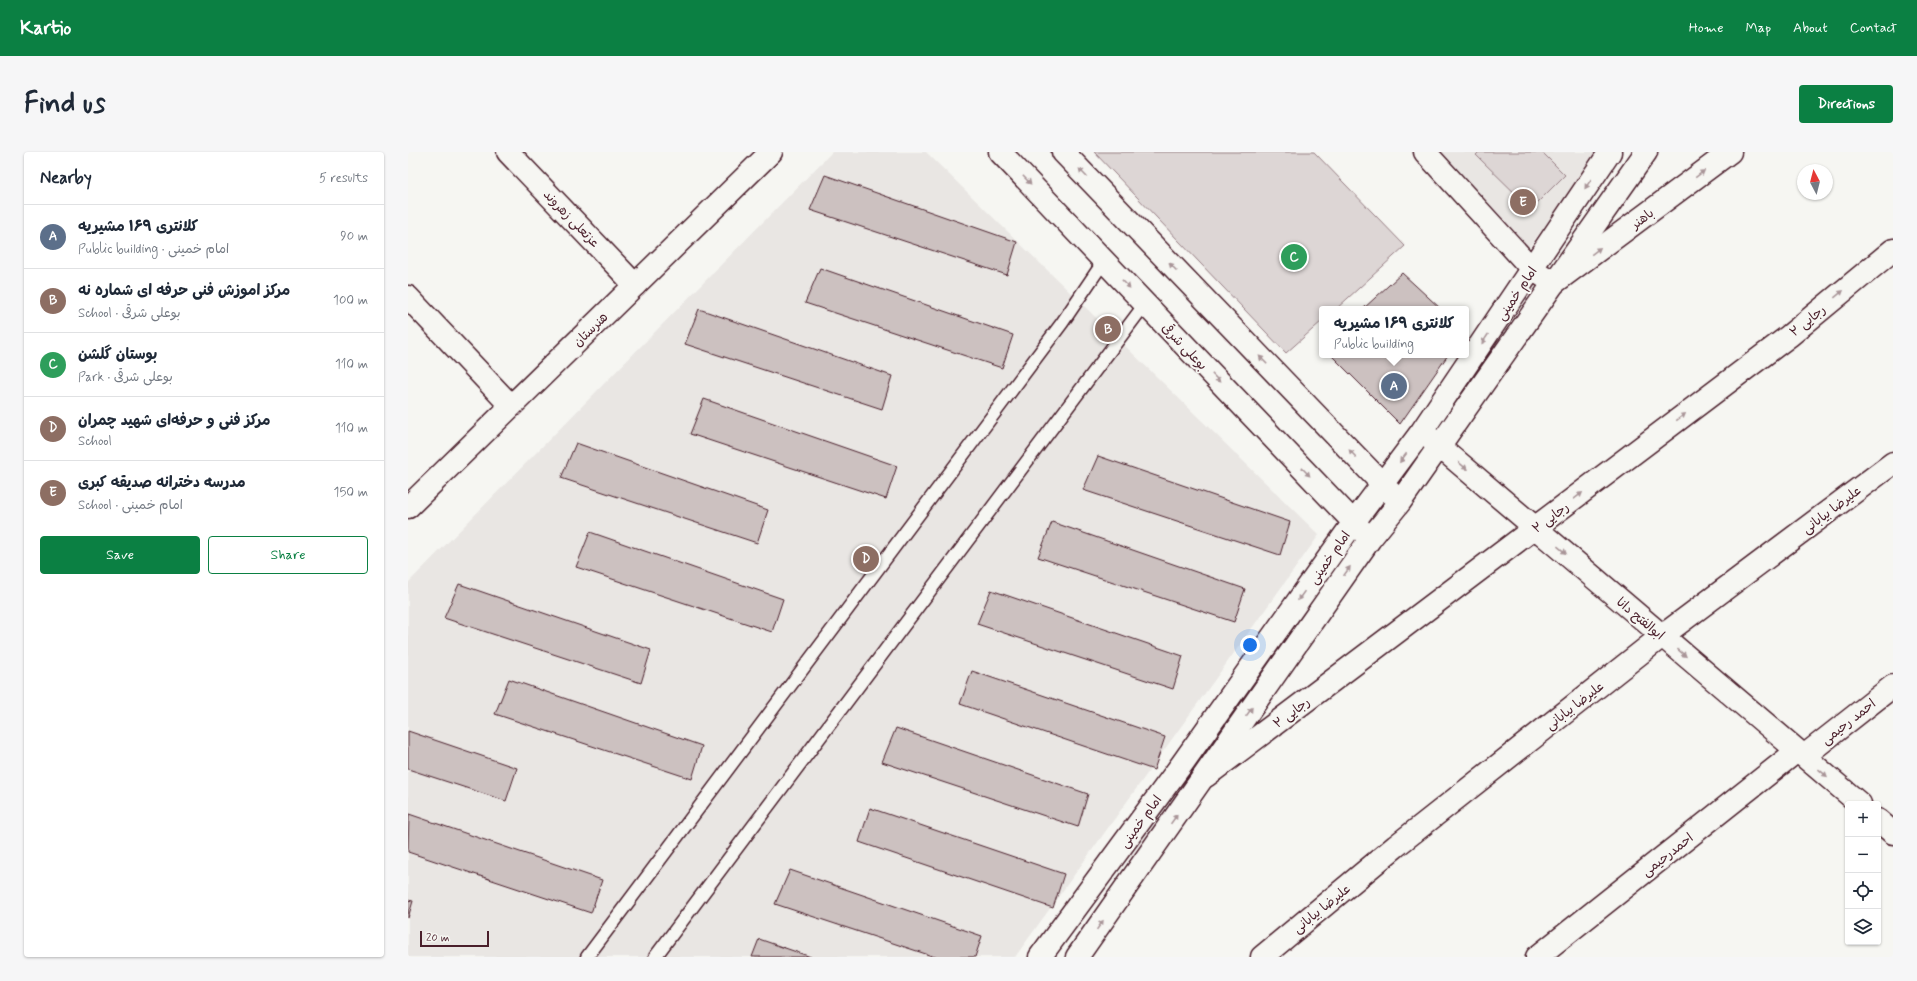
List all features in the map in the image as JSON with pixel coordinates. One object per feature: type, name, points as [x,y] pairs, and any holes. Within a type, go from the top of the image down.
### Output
[{"type":"main road","name":"عزتعلی زهروند","points":[[508,152],[635,285]]},
{"type":"main road","name":"هنرستان","points":[[408,507],[771,152]]},
{"type":"main road","name":"بوعلی شرقی","points":[[1000,152],[1370,539]]},
{"type":"main road","points":[[1063,152],[1400,502]]},
{"type":"main road","points":[[1425,152],[1532,269],[1554,283]]},
{"type":"main road","name":"امام خمینی","points":[[1040,957],[1182,764],[1354,522],[1422,431],[1610,152]]},
{"type":"main road","name":"امام خمینی","points":[[1077,957],[1370,539],[1400,502],[1646,152]]},
{"type":"main road","name":"باهنر","points":[[1554,283],[1730,152]]},
{"type":"main road","name":"رجایی ۲","points":[[1202,778],[1789,336],[1893,250]]},
{"type":"main road","points":[[408,297],[512,406]]},
{"type":"main road","name":"ابوالفتح دانا","points":[[1422,431],[1856,801]]},
{"type":"main road","name":"علیرضا بیابانی","points":[[1262,957],[1402,841],[1662,636],[1893,463]]},
{"type":"main road","name":"احمد رحیمی","points":[[1800,754],[1893,686]]},
{"type":"main road","name":"احمدرحیمی","points":[[1537,957],[1800,754]]},
{"type":"main road","points":[[1881,822],[1893,832]]},
{"type":"lane","points":[[587,957],[1062,323],[1104,261]]},
{"type":"lane","points":[[655,957],[1145,304]]},
{"type":"shaded area","points":[[832,152],[926,152],[1319,535],[1015,957],[408,957],[408,583]]},
{"type":"shaded area","points":[[1094,152],[1314,152],[1405,246],[1339,306],[1319,306],[1319,324],[1286,353]]},
{"type":"shaded area","points":[[1440,152],[1602,152],[1525,252]]},
{"type":"shaded area","points":[[1479,152],[1542,152],[1565,175],[1531,209],[1476,155]]},
{"type":"building","points":[[825,175],[1017,242],[1007,275],[810,210]]},
{"type":"building","points":[[820,268],[1013,335],[1002,368],[805,303]]},
{"type":"building","points":[[1402,273],[1438,306],[1366,306]]},
{"type":"building","points":[[699,309],[892,376],[882,409],[685,344]]},
{"type":"building","points":[[1334,358],[1446,358],[1400,424]]},
{"type":"building","points":[[704,399],[897,466],[886,499],[690,434]]},
{"type":"building","points":[[576,443],[768,510],[757,543],[561,478]]},
{"type":"building","points":[[1098,456],[1290,522],[1280,555],[1083,490]]},
{"type":"building","points":[[1052,522],[1245,589],[1234,622],[1038,557]]},
{"type":"building","points":[[590,532],[783,599],[772,632],[576,567]]},
{"type":"building","points":[[459,584],[651,650],[641,683],[444,618]]},
{"type":"building","points":[[991,590],[1183,656],[1173,689],[977,624]]},
{"type":"building","points":[[972,671],[1165,737],[1154,770],[960,704]]},
{"type":"building","points":[[509,679],[702,746],[692,779],[495,714]]},
{"type":"building","points":[[896,728],[1088,794],[1078,827],[882,762]]},
{"type":"building","points":[[408,731],[517,768],[506,801],[408,769]]},
{"type":"building","points":[[870,808],[1064,874],[1053,908],[859,842]]},
{"type":"building","points":[[409,814],[602,880],[591,913],[408,852]]},
{"type":"building","points":[[790,870],[982,936],[975,957],[935,957],[775,904]]},
{"type":"building","points":[[408,900],[413,901],[408,918]]},
{"type":"building","points":[[759,939],[811,957],[752,957]]},
{"type":"place","name":"مدرسه دخترانه صدیقه کبری","points":[[1523,202]]},
{"type":"place","name":"بوستان گلشن","points":[[1294,257]]},
{"type":"place","name":"مرکز اموزش فنی حرفه ای شماره نه","points":[[1108,329]]},
{"type":"place","name":"کلانتری ۱۶۹ مشیریه","points":[[1394,386]]},
{"type":"place","name":"مرکز فنی و حرفه‌ای شهید چمران","points":[[866,559]]}]
